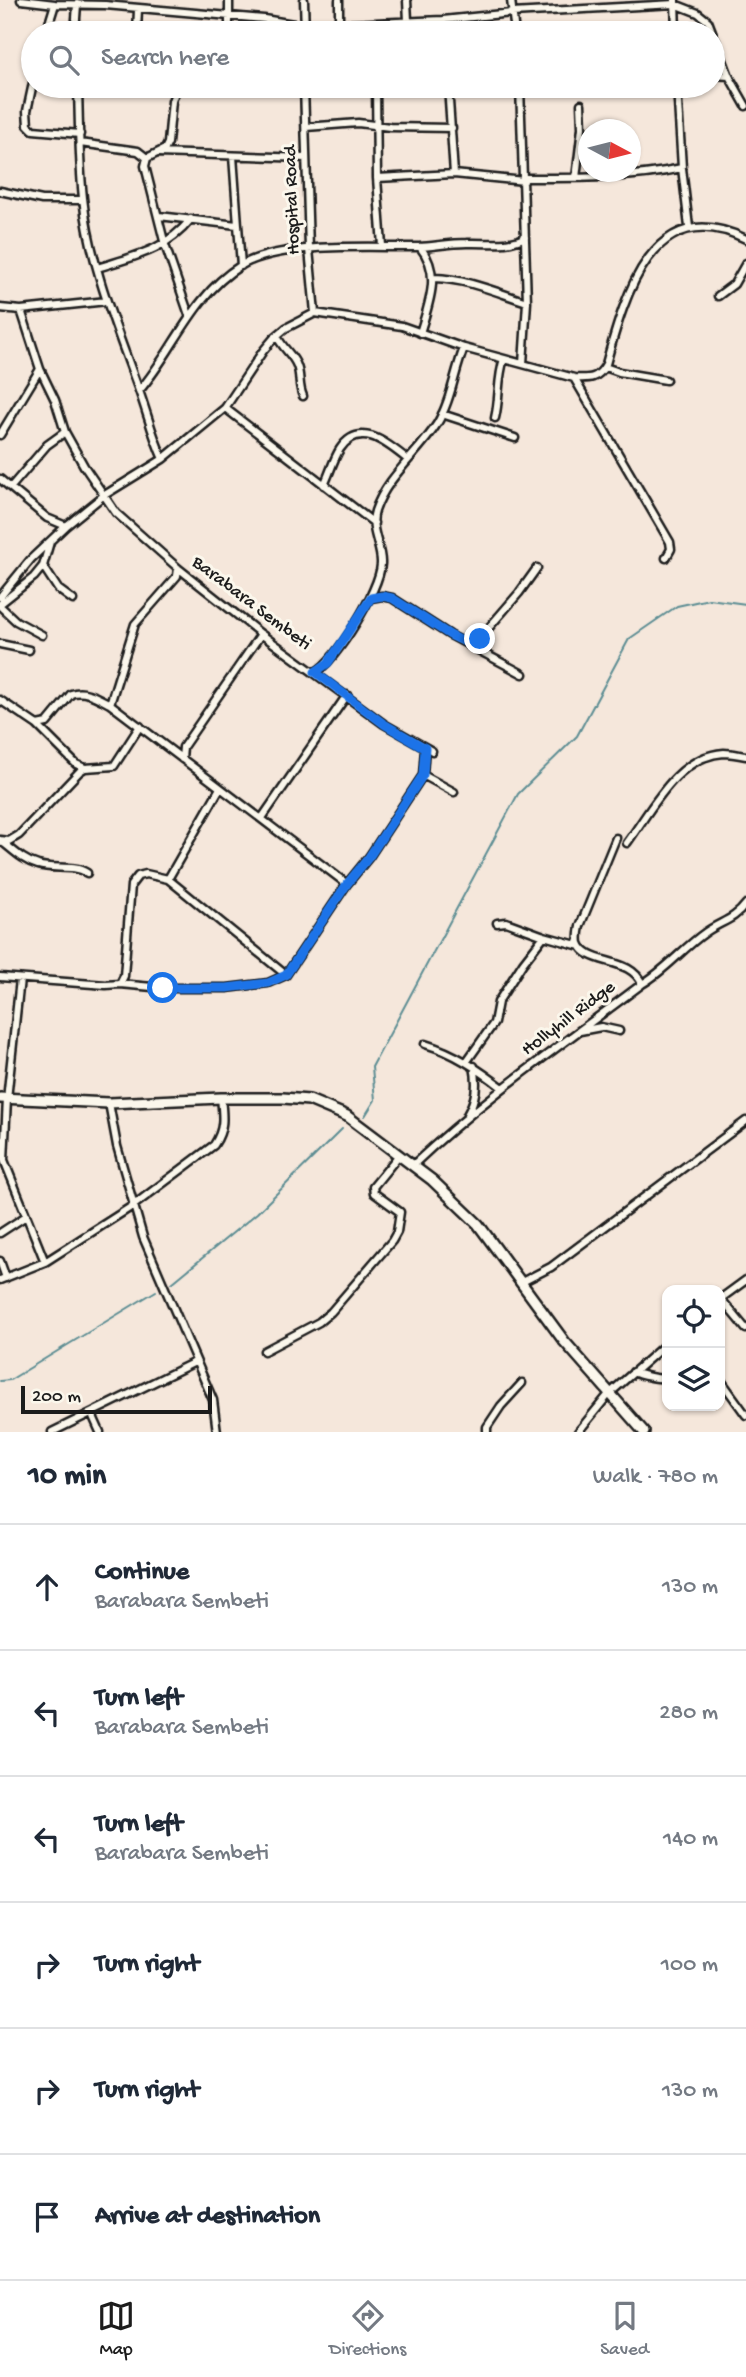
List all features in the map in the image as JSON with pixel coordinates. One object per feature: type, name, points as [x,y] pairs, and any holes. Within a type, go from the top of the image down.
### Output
[{"type":"street","points":[[21,0],[55,4],[119,4],[138,9],[271,21]]},
{"type":"street","points":[[229,0],[229,21]]},
{"type":"street","points":[[303,0],[304,21]]},
{"type":"street","points":[[338,21],[339,0]]},
{"type":"street","points":[[407,0],[408,21],[675,2],[708,21]]},
{"type":"street","points":[[511,0],[513,21]]},
{"type":"street","points":[[675,2],[676,21]]},
{"type":"street","points":[[50,21],[55,4]]},
{"type":"street","points":[[76,21],[77,4]]},
{"type":"street","points":[[138,9],[138,21]]},
{"type":"street","points":[[725,66],[746,106]]},
{"type":"street","points":[[725,76],[729,76]]},
{"type":"street","points":[[30,98],[28,125],[33,130],[80,134]]},
{"type":"street","points":[[78,98],[83,200],[97,268],[150,430],[163,459]]},
{"type":"street","points":[[147,158],[165,149],[168,143],[173,98]]},
{"type":"street","name":"Hospital Road","points":[[305,98],[309,249],[315,313]]},
{"type":"street","points":[[376,98],[382,246]]},
{"type":"street","points":[[449,98],[454,174]]},
{"type":"street","points":[[521,98],[527,302],[523,365]]},
{"type":"street","points":[[678,98],[689,227]]},
{"type":"street","points":[[576,178],[582,128],[581,104]]},
{"type":"street","points":[[306,127],[358,123],[452,128]]},
{"type":"street","points":[[80,143],[138,151],[147,158]]},
{"type":"street","points":[[158,153],[306,158]]},
{"type":"street","points":[[233,156],[241,266]]},
{"type":"street","points":[[147,158],[145,166],[165,245],[189,315]]},
{"type":"street","points":[[377,178],[454,174],[524,180],[624,176],[682,168]]},
{"type":"street","points":[[0,191],[42,200],[83,200]]},
{"type":"street","points":[[159,216],[237,225]]},
{"type":"street","points":[[97,268],[165,245],[180,233],[191,219]]},
{"type":"street","points":[[0,597],[32,559],[66,526],[103,496],[163,459],[225,408],[262,351],[286,328],[315,313],[401,326],[523,365],[574,378],[590,379],[600,374],[605,367],[627,293],[659,246],[689,227],[730,231],[746,239]]},
{"type":"street","points":[[139,391],[153,375],[189,315],[225,277],[259,258],[309,249],[510,244],[525,237]]},
{"type":"street","points":[[420,247],[432,266],[434,278],[420,332]]},
{"type":"street","points":[[719,296],[734,284],[746,263]]},
{"type":"street","points":[[434,278],[453,278],[527,302]]},
{"type":"street","points":[[0,308],[21,310],[107,301]]},
{"type":"street","name":"Barabara Sembeti","points":[[21,310],[40,369],[65,432],[116,513],[178,568],[261,634],[384,724],[429,750],[423,775],[286,975]]},
{"type":"street","points":[[277,336],[296,364],[303,396]]},
{"type":"street","points":[[315,672],[328,663],[371,598],[381,563],[374,523],[375,512],[407,459],[428,437],[442,414],[464,348]]},
{"type":"street","points":[[495,418],[499,405],[497,386],[505,359]]},
{"type":"street","points":[[605,367],[666,380]]},
{"type":"street","points":[[0,435],[40,369]]},
{"type":"street","points":[[574,378],[670,542],[671,549],[666,558]]},
{"type":"street","points":[[225,408],[374,523]]},
{"type":"street","points":[[442,414],[515,438]]},
{"type":"street","points":[[11,487],[47,445],[65,432]]},
{"type":"street","points":[[324,485],[340,450],[351,438],[361,435],[382,438],[407,459]]},
{"type":"street","points":[[0,479],[47,518],[66,526]]},
{"type":"street","points":[[42,635],[16,621],[0,605],[34,577],[43,566],[51,541]]},
{"type":"street","points":[[43,566],[58,589],[73,600]]},
{"type":"street","points":[[110,704],[135,624],[177,576],[178,568]]},
{"type":"street","points":[[473,646],[537,568]]},
{"type":"street","points":[[371,598],[392,598],[450,635],[523,674]]},
{"type":"street","points":[[182,758],[183,747],[261,634]]},
{"type":"street","points":[[0,643],[9,648],[29,650]]},
{"type":"street","points":[[37,725],[47,723],[71,694],[76,692],[92,695],[110,704],[347,884]]},
{"type":"street","points":[[262,818],[346,695]]},
{"type":"street","points":[[0,700],[37,725],[76,764],[85,768],[114,765],[140,726]]},
{"type":"street","points":[[627,843],[674,779],[689,765],[724,753],[746,756]]},
{"type":"street","points":[[0,840],[9,841],[19,835],[85,768]]},
{"type":"street","points":[[423,775],[454,792]]},
{"type":"street","points":[[168,879],[220,788]]},
{"type":"street","points":[[580,946],[580,926],[616,838]]},
{"type":"street","points":[[0,840],[32,863],[87,873]]},
{"type":"street","points":[[0,977],[163,988],[227,988],[268,983],[286,975],[168,879],[141,874],[131,886],[124,976],[120,984]]},
{"type":"street","name":"Hollyhill Ridge","points":[[414,1165],[503,1088],[656,976],[706,932],[738,915],[746,905]]},
{"type":"street","points":[[497,923],[506,922],[580,946],[597,958],[633,969],[642,984]]},
{"type":"street","points":[[467,1061],[494,1023],[498,1002],[544,936]]},
{"type":"street","points":[[20,979],[3,1098],[2,1161],[44,1262]]},
{"type":"street","points":[[580,1031],[601,1027],[619,1031]]},
{"type":"street","points":[[425,1044],[467,1061],[503,1088]]},
{"type":"street","points":[[464,1119],[475,1097],[477,1080],[474,1066]]},
{"type":"street","points":[[3,1098],[109,1103],[284,1098],[321,1103],[347,1116],[414,1165],[478,1224],[564,1341],[644,1432]]},
{"type":"street","points":[[0,1261],[3,1279],[44,1262],[134,1205],[214,1145],[221,1135],[223,1120],[220,1098]]},
{"type":"street","points":[[109,1103],[117,1146],[143,1237],[213,1401],[217,1432]]},
{"type":"street","points":[[520,1283],[551,1267],[746,1121]]},
{"type":"street","points":[[264,1351],[320,1322],[392,1241],[397,1232],[400,1212],[374,1193],[373,1187],[399,1155]]},
{"type":"street","points":[[0,1233],[26,1216]]},
{"type":"street","points":[[725,1295],[746,1280]]},
{"type":"street","points":[[725,1305],[746,1329]]},
{"type":"street","points":[[578,1432],[609,1394],[662,1347]]},
{"type":"street","points":[[52,1432],[195,1362]]},
{"type":"street","points":[[633,1372],[662,1379]]},
{"type":"street","points":[[487,1432],[486,1427],[500,1406],[522,1383]]},
{"type":"street","points":[[725,1386],[746,1415]]},
{"type":"street","points":[[92,1413],[100,1432]]},
{"type":"waterway","points":[[365,1116],[375,1100],[372,1067],[518,794],[577,736],[629,639],[677,606],[709,599],[746,604]]},
{"type":"waterway","points":[[172,1283],[257,1213],[342,1129]]},
{"type":"waterway","points":[[0,1381],[10,1380],[156,1291]]},
{"type":"route","points":[[163,988],[227,988],[268,983],[286,975],[423,775],[425,748],[384,724],[315,672],[328,663],[371,598],[392,598],[450,635],[473,646],[480,639]]}]
